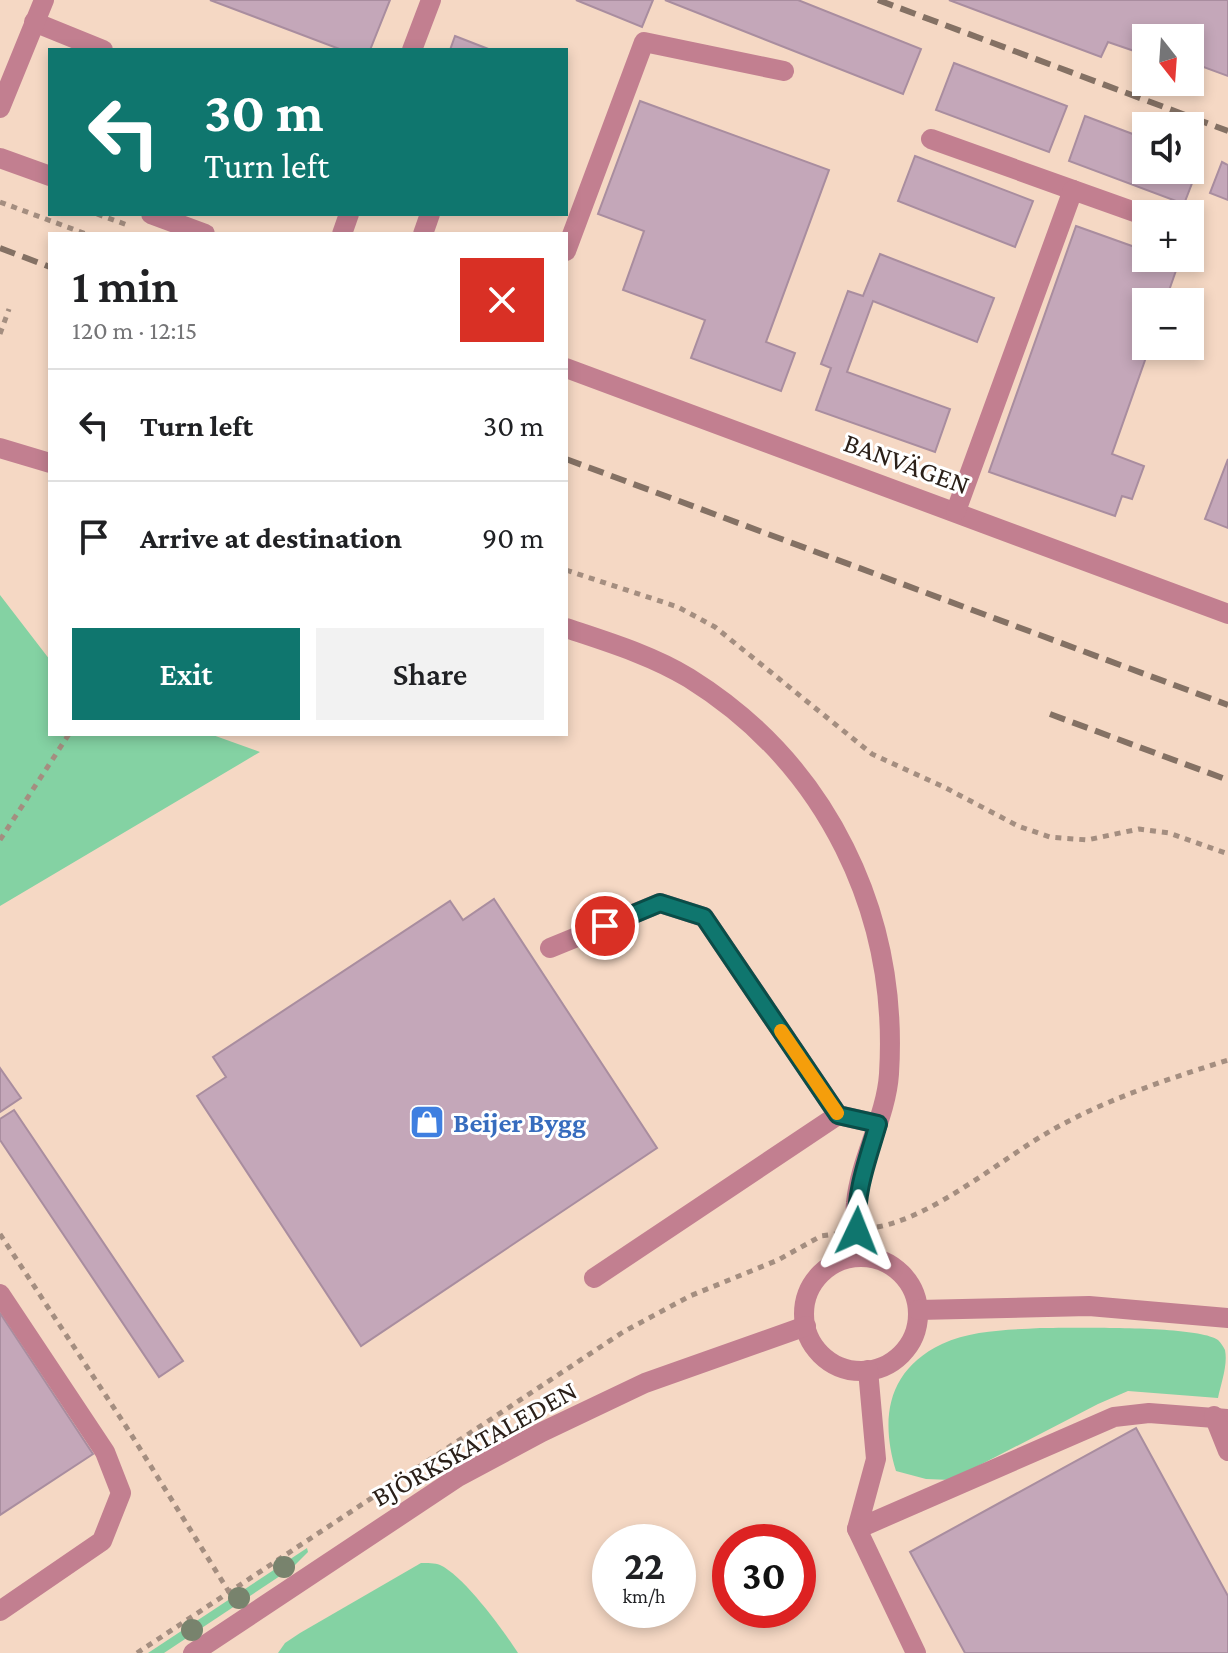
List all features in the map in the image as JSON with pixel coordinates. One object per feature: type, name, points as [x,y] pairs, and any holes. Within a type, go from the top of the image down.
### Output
[{"type":"street","points":[[0,108],[44,0]]},
{"type":"street","points":[[413,48],[431,0]]},
{"type":"street","points":[[34,22],[98,48]]},
{"type":"street","points":[[568,246],[644,42],[784,71]]},
{"type":"street","points":[[931,139],[1132,211]]},
{"type":"street","points":[[0,158],[48,175]]},
{"type":"street","points":[[956,511],[1073,190]]},
{"type":"street","points":[[156,216],[200,232]]},
{"type":"street","name":"BANVÄGEN","points":[[568,369],[1228,614]]},
{"type":"street","points":[[0,448],[48,462]]},
{"type":"street","points":[[568,629],[623,646],[658,662],[720,699],[779,752],[825,812],[842,840],[861,882],[879,938],[891,1030],[889,1079],[856,1204],[859,1257]]},
{"type":"street","points":[[550,948],[660,903],[704,917],[838,1115],[878,1124]]},
{"type":"street","points":[[594,1278],[838,1115]]},
{"type":"street","points":[[859,1257],[884,1262],[900,1273],[912,1288],[918,1310],[915,1332],[906,1349],[891,1362],[868,1370],[848,1369],[830,1361],[813,1344],[806,1326],[806,1301],[817,1279],[836,1263],[859,1257]]},
{"type":"street","points":[[0,1294],[105,1452],[121,1493],[102,1541],[0,1611]]},
{"type":"street","points":[[918,1310],[1089,1306],[1228,1318]]},
{"type":"street","name":"BJÖRKSKATALEDEN","points":[[193,1653],[445,1486],[528,1440],[645,1383],[806,1326]]},
{"type":"street","points":[[868,1370],[876,1459],[857,1529],[916,1653]]},
{"type":"street","points":[[857,1529],[1114,1417],[1149,1413],[1221,1418],[1228,1451]]},
{"type":"path","points":[[0,202],[81,232]]},
{"type":"path","points":[[103,216],[133,227]]},
{"type":"path","points":[[0,334],[9,309]]},
{"type":"path","points":[[568,571],[678,607],[715,627],[872,754],[1018,826],[1050,837],[1087,840],[1139,829],[1169,833],[1228,854]]},
{"type":"path","points":[[0,840],[68,736]]},
{"type":"path","points":[[137,1653],[623,1332],[690,1296],[778,1260],[821,1236],[890,1225],[926,1209],[1053,1130],[1090,1111],[1166,1079],[1228,1060]]},
{"type":"path","points":[[0,1234],[129,1431],[229,1592]]},
{"type":"green space","points":[[0,595],[48,657],[48,736],[216,736],[260,752],[0,906]]},
{"type":"green space","points":[[1040,1328],[1161,1330],[1206,1335],[1218,1340],[1225,1350],[1225,1368],[1218,1398],[1128,1391],[951,1480],[926,1479],[896,1471],[891,1452],[889,1415],[892,1398],[909,1368],[924,1355],[954,1339]]},
{"type":"green space","points":[[307,1548],[308,1552],[292,1568],[164,1653],[148,1653]]},
{"type":"green space","points":[[421,1563],[440,1565],[460,1580],[518,1653],[278,1653],[285,1643],[300,1633]]},
{"type":"building","points":[[210,0],[390,0],[371,48],[337,48]]},
{"type":"building","points":[[576,0],[653,0],[642,27]]},
{"type":"building","points":[[665,0],[798,0],[921,49],[903,94]]},
{"type":"building","points":[[949,0],[1228,0],[1228,76],[1204,67],[1204,24],[1132,24],[1132,50],[1108,42],[1101,57]]},
{"type":"building","points":[[455,36],[486,48],[451,48]]},
{"type":"building","points":[[954,63],[1067,106],[1049,152],[936,110]]},
{"type":"building","points":[[640,101],[829,170],[766,342],[795,353],[781,391],[691,358],[705,320],[623,290],[644,231],[598,214]]},
{"type":"building","points":[[1085,116],[1132,134],[1132,184],[1192,184],[1186,200],[1173,200],[1069,161]]},
{"type":"building","points":[[915,156],[1033,201],[1015,247],[898,201]]},
{"type":"building","points":[[1222,162],[1228,165],[1228,200],[1210,193]]},
{"type":"building","points":[[1076,226],[1132,246],[1132,272],[1176,272],[1170,288],[1132,288],[1132,360],[1145,360],[1112,454],[1144,466],[1132,499],[1122,496],[1115,516],[989,472]]},
{"type":"building","points":[[880,254],[994,298],[977,342],[873,301],[847,372],[950,409],[935,452],[816,410],[831,368],[821,364],[848,291],[863,296]]},
{"type":"building","points":[[1228,459],[1228,528],[1205,519]]},
{"type":"building","name":"Beijer Bygg","points":[[494,899],[657,1148],[361,1346],[197,1096],[226,1077],[213,1057],[450,901],[463,920]]},
{"type":"building","points":[[0,1068],[21,1098],[0,1112]]},
{"type":"building","points":[[14,1110],[183,1361],[159,1377],[0,1140],[0,1119]]},
{"type":"building","points":[[0,1313],[93,1454],[0,1515]]},
{"type":"building","points":[[1136,1428],[1228,1596],[1228,1653],[965,1653],[910,1552]]},
{"type":"railway","points":[[878,0],[1228,131]]},
{"type":"railway","points":[[0,248],[48,266]]},
{"type":"railway","points":[[568,460],[1228,705]]},
{"type":"railway","points":[[1050,714],[1228,780]]},
{"type":"slow traffic","points":[[781,1031],[837,1113]]},
{"type":"place","name":"Beijer Bygg","points":[[427,1122]]},
{"type":"route","points":[[605,926],[660,903],[704,917],[838,1115],[878,1124],[859,1186],[857,1231]]}]
